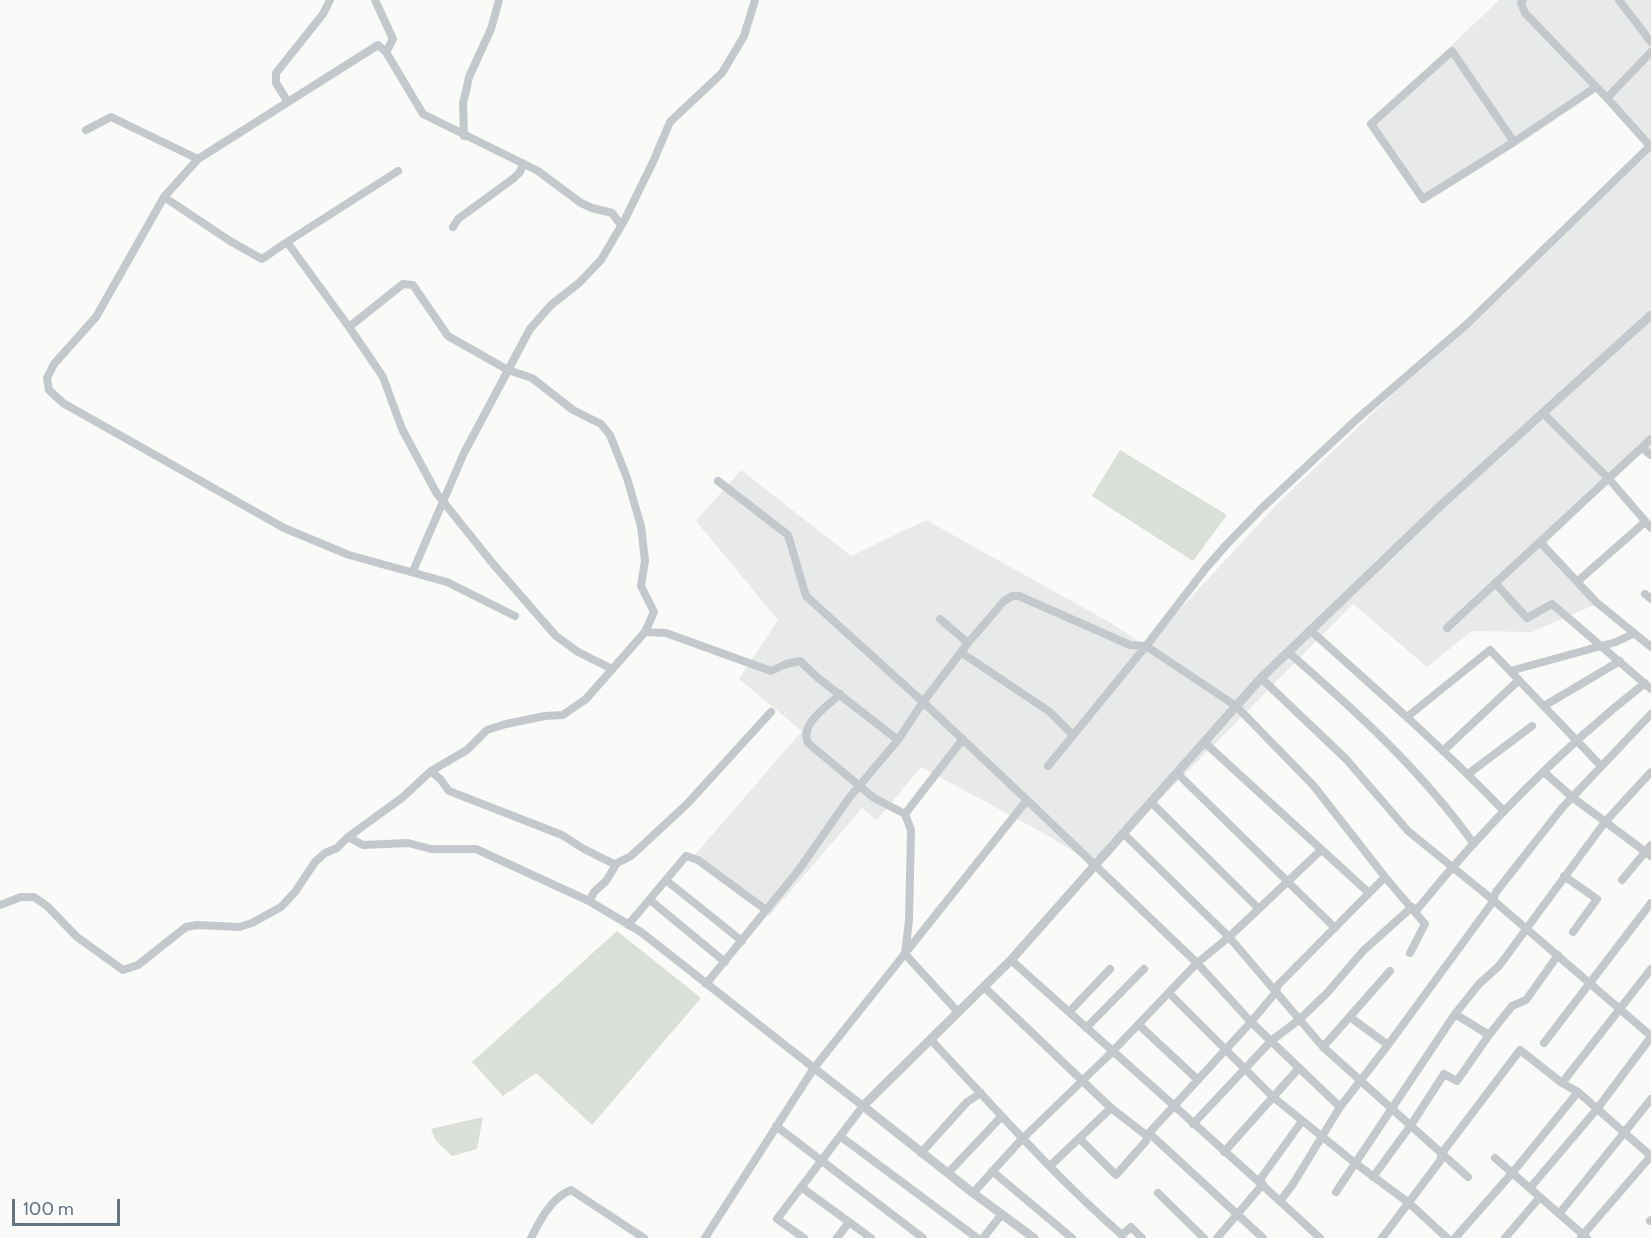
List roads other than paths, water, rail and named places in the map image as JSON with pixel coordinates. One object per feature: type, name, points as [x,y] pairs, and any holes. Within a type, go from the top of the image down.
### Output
[{"type":"street","points":[[288,102],[276,83],[276,73],[323,14],[330,0]]},
{"type":"street","points":[[375,0],[393,39],[386,52]]},
{"type":"street","points":[[464,136],[463,103],[466,91],[491,29],[499,0]]},
{"type":"street","points":[[412,571],[464,453],[530,329],[551,305],[579,283],[600,260],[621,225],[653,162],[670,122],[722,73],[744,36],[755,0]]},
{"type":"street","points":[[1048,766],[1206,568],[1262,508],[1357,419],[1467,324],[1650,146],[1525,13],[1521,3],[1523,0]]},
{"type":"street","points":[[1619,0],[1651,42]]},
{"type":"street","points":[[515,616],[447,582],[349,555],[284,528],[63,403],[49,390],[47,378],[54,364],[96,317],[164,197],[198,159],[378,45],[386,52],[423,114],[538,171],[581,203],[612,213],[621,225]]},
{"type":"street","points":[[1514,142],[1452,51],[1371,124],[1423,199],[1514,142],[1596,87]]},
{"type":"street","points":[[1607,98],[1651,52]]},
{"type":"street","points":[[86,130],[111,117],[198,159]]},
{"type":"street","points":[[453,227],[458,219],[514,178],[520,172],[523,163]]},
{"type":"street","points":[[164,197],[230,241],[262,259],[398,171]]},
{"type":"street","points":[[287,242],[383,377],[402,429],[443,501],[556,636],[578,652],[612,669]]},
{"type":"street","points":[[0,905],[21,897],[33,897],[46,906],[76,937],[123,970],[129,970],[138,965],[186,927],[197,925],[239,927],[252,923],[281,907],[295,892],[315,861],[337,848],[348,837],[402,797],[430,771],[467,750],[487,730],[506,723],[563,715],[586,699],[645,632],[654,612],[641,586],[645,561],[641,526],[627,478],[610,435],[601,424],[573,410],[532,378],[508,370],[448,336],[413,285],[403,284],[349,327]]},
{"type":"street","points":[[804,1238],[777,1219],[863,1106],[1011,960],[1262,678],[1438,508],[1651,315]]},
{"type":"street","points":[[1543,413],[1609,479],[1648,525],[1578,581]]},
{"type":"street","points":[[1447,628],[1651,439]]},
{"type":"street","points":[[1641,448],[1651,455]]},
{"type":"street","points":[[718,482],[788,535],[806,596],[963,739],[1197,963],[1251,1022],[1340,1107]]},
{"type":"street","points":[[1540,542],[1596,602],[1651,647]]},
{"type":"street","points":[[1193,1124],[1271,1041],[1300,1019],[1327,993],[1363,951],[1413,910],[1575,740],[1648,686],[1552,604],[1527,618],[1495,583]]},
{"type":"street","points":[[706,984],[798,871],[860,785],[898,740],[968,643],[1004,601],[1012,596],[1019,596],[1130,645],[1146,646],[1236,706],[1313,785],[1425,924],[1410,953]]},
{"type":"street","points":[[940,620],[968,643]]},
{"type":"street","points":[[1310,630],[1468,774],[1504,812]]},
{"type":"street","points":[[645,632],[666,633],[771,671],[800,661],[818,678],[898,740]]},
{"type":"street","points":[[1510,671],[1601,644],[1616,642],[1633,634]]},
{"type":"street","points":[[1407,717],[1490,650],[1601,766]]},
{"type":"street","points":[[963,652],[1050,712],[1073,735]]},
{"type":"street","points":[[1288,652],[1355,710],[1398,752],[1453,814],[1474,844]]},
{"type":"street","points":[[1544,706],[1620,661]]},
{"type":"street","points":[[1262,678],[1347,759],[1408,831],[1493,900],[1651,1036],[1597,1109],[1530,1188]]},
{"type":"street","points":[[1443,751],[1519,680]]},
{"type":"street","points":[[840,694],[807,726],[805,737],[808,743],[874,798],[905,814],[911,830],[909,920],[905,954],[958,1012]]},
{"type":"street","points":[[589,901],[616,865],[631,856],[687,804],[771,712]]},
{"type":"street","points":[[1281,1200],[1340,1107],[1388,1045],[1493,900],[1496,892],[1572,797],[1651,714]]},
{"type":"street","points":[[1468,774],[1532,726]]},
{"type":"street","points":[[905,814],[963,739]]},
{"type":"street","points":[[1204,742],[1369,893]]},
{"type":"street","points":[[430,771],[449,791],[562,835],[616,865]]},
{"type":"street","points":[[1544,772],[1605,822],[1649,851],[1622,880]]},
{"type":"street","points":[[1336,1192],[1455,1014],[1479,984],[1499,966],[1605,822],[1651,772]]},
{"type":"street","points":[[1177,773],[1335,928]]},
{"type":"street","points":[[705,1238],[814,1068],[1027,801]]},
{"type":"street","points":[[1150,802],[1259,909]]},
{"type":"street","points":[[1123,833],[1229,937],[1323,1047],[1468,1177]]},
{"type":"street","points":[[348,837],[363,845],[408,843],[431,849],[476,849],[589,901],[641,932],[921,1153],[1032,1237]]},
{"type":"street","points":[[973,1193],[1023,1138],[1140,1025],[1197,963],[1229,937],[1321,850]]},
{"type":"street","points":[[628,925],[686,856],[698,860],[766,910]]},
{"type":"street","points":[[1564,876],[1597,899],[1573,933]]},
{"type":"street","points":[[1079,1138],[1116,1175],[1146,1141],[1148,1134],[1251,1022],[1276,992],[1278,985],[1385,877]]},
{"type":"street","points":[[667,881],[742,941]]},
{"type":"street","points":[[650,900],[725,962]]},
{"type":"street","points":[[1544,1043],[1651,903]]},
{"type":"street","points":[[1373,1177],[1411,1125],[1443,1074],[1457,1081],[1512,1006],[1526,1000],[1558,956]]},
{"type":"street","points":[[1011,960],[1224,1152],[1281,1200],[1320,1238]]},
{"type":"street","points":[[1069,1012],[1110,969]]},
{"type":"street","points":[[1086,1028],[1144,969]]},
{"type":"street","points":[[1562,1083],[1651,969]]},
{"type":"street","points":[[1323,1047],[1390,971]]},
{"type":"street","points":[[984,987],[1111,1108],[1148,1134],[1263,1238]]},
{"type":"street","points":[[1170,994],[1273,1097],[1409,1203],[1447,1238]]},
{"type":"street","points":[[1455,1014],[1489,1035]]},
{"type":"street","points":[[1350,1017],[1388,1045]]},
{"type":"street","points":[[1140,1025],[1198,1080]]},
{"type":"street","points":[[931,1040],[1001,1117],[1093,1209],[1122,1235],[1131,1227],[1142,1238]]},
{"type":"street","points":[[1382,1238],[1440,1161],[1442,1153],[1520,1050],[1562,1083],[1578,1092],[1651,1156],[1583,1237],[1495,1158]]},
{"type":"street","points":[[1224,1152],[1299,1068]]},
{"type":"street","points":[[1455,1238],[1513,1172],[1578,1092]]},
{"type":"street","points":[[921,1153],[967,1102],[981,1093]]},
{"type":"street","points":[[1559,1214],[1651,1099]]},
{"type":"street","points":[[1050,1166],[1111,1108]]},
{"type":"street","points":[[948,1173],[1001,1117]]},
{"type":"street","points":[[1217,1238],[1261,1183],[1302,1121]]},
{"type":"street","points":[[776,1126],[923,1238]]},
{"type":"street","points":[[840,1136],[977,1238]]},
{"type":"street","points":[[992,1171],[1072,1238]]},
{"type":"street","points":[[801,1187],[871,1238]]},
{"type":"street","points":[[531,1238],[552,1204],[562,1193],[571,1190],[644,1238]]},
{"type":"street","points":[[1158,1193],[1204,1238]]},
{"type":"street","points":[[1505,1238],[1540,1197]]},
{"type":"street","points":[[983,1238],[1002,1214]]},
{"type":"street","points":[[837,1238],[849,1222]]}]
